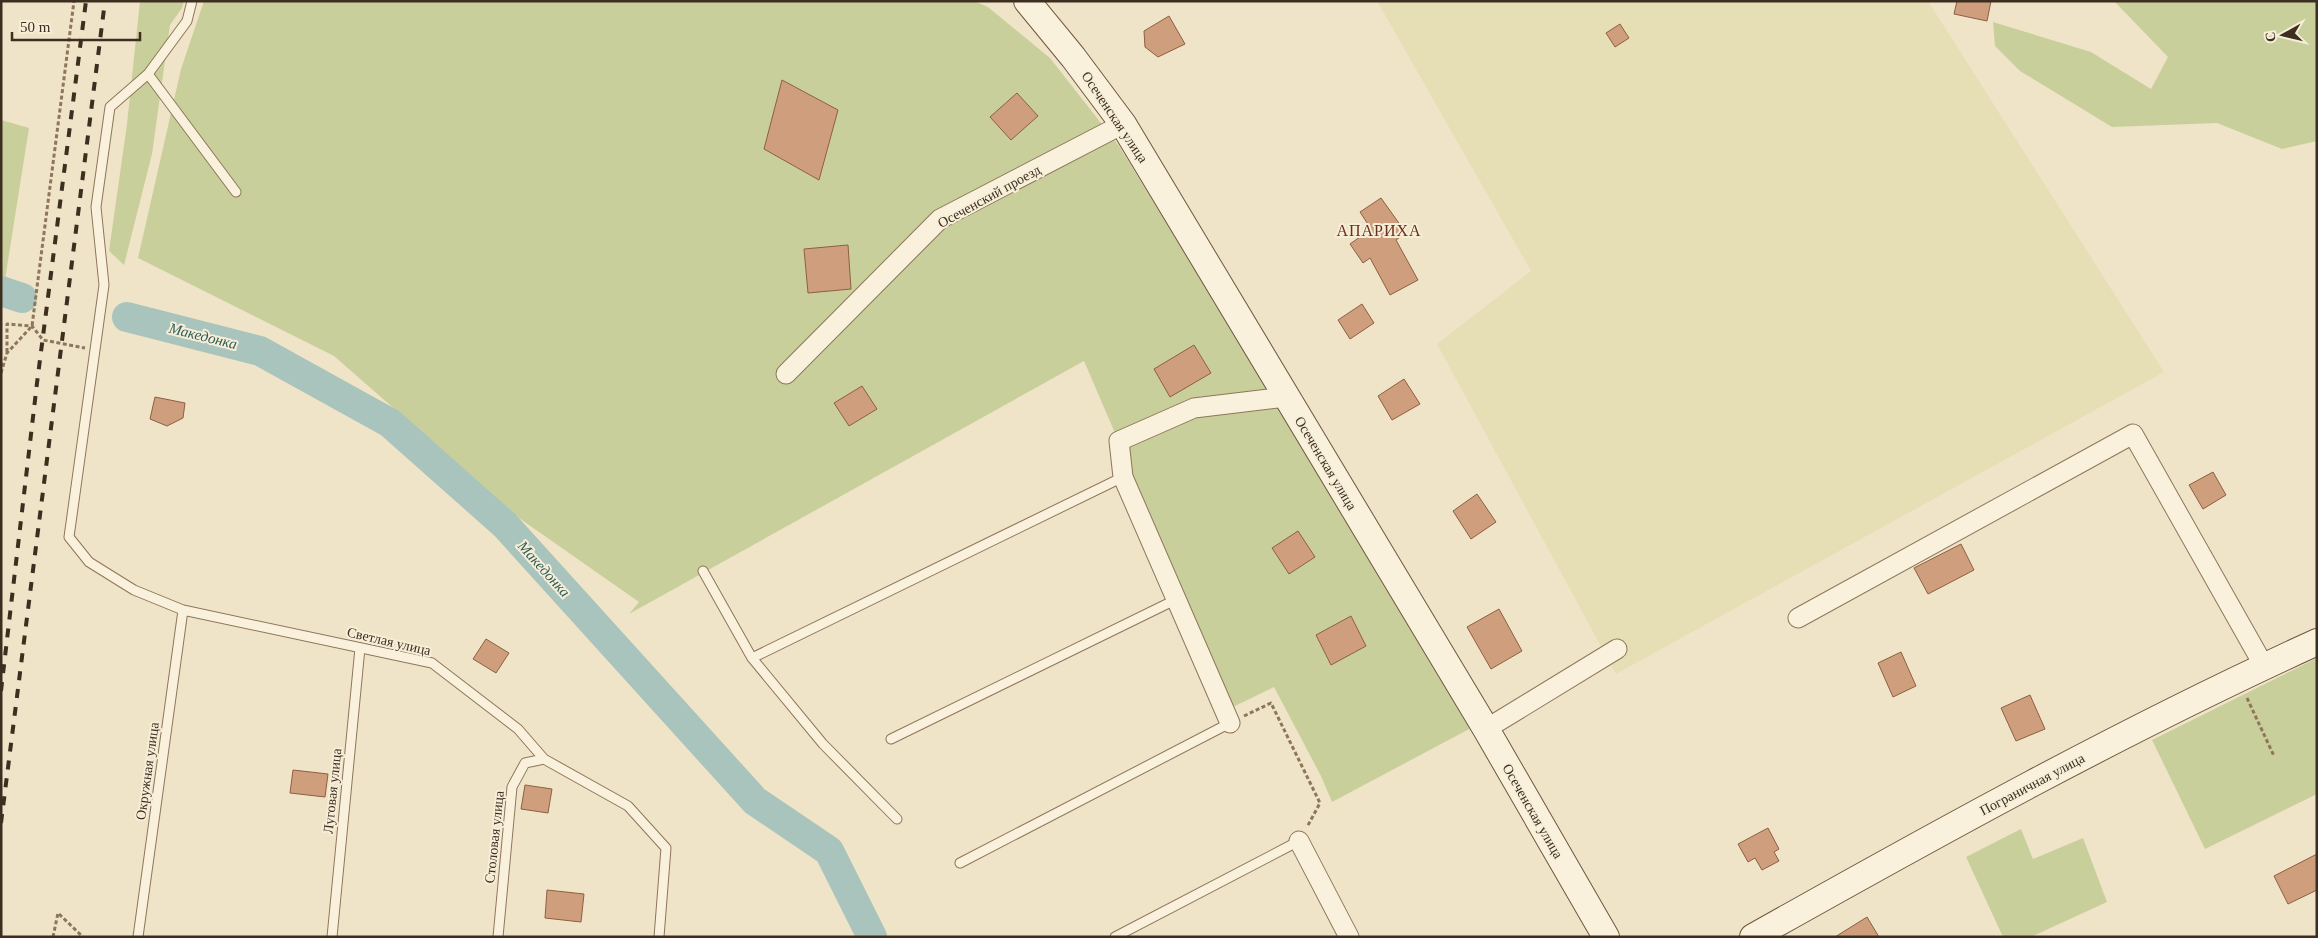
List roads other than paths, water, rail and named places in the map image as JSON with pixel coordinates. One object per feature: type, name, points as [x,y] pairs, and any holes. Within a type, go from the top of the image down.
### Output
[{"type":"street","name":"Осеченская улица","points":[[1027,1],[1073,57],[1123,124],[1486,729],[1606,937]]},
{"type":"street","name":"Осеченский проезд","points":[[786,374],[940,220],[1123,124]]},
{"type":"street","points":[[1230,723],[1123,477],[1119,441],[1194,408],[1286,397]]},
{"type":"street","points":[[1798,618],[2133,434],[2264,666]]},
{"type":"street","name":"Пограничная улица","points":[[1753,937],[1859,877],[2174,708],[2317,642]]},
{"type":"street","points":[[1486,729],[1617,649]]},
{"type":"street","points":[[1299,841],[1349,937]]},
{"type":"lane","points":[[192,1],[188,21],[148,74],[236,192]]},
{"type":"lane","name":"Светлая улица","points":[[148,74],[110,107],[96,207],[104,285],[70,537],[88,562],[134,590],[183,610],[432,664],[518,729],[544,759],[628,806],[666,848],[659,937]]},
{"type":"lane","points":[[752,658],[1123,477]]},
{"type":"lane","points":[[703,571],[752,658],[823,744],[896,819]]},
{"type":"lane","points":[[890,739],[1175,600]]},
{"type":"lane","name":"Окружная улица","points":[[138,937],[183,610]]},
{"type":"lane","name":"Луговая улица","points":[[332,937],[360,648]]},
{"type":"lane","points":[[960,864],[1230,723]]},
{"type":"lane","name":"Столовая улица","points":[[498,937],[512,787],[525,763],[544,759]]},
{"type":"lane","points":[[1115,937],[1299,841]]},
{"type":"waterway","name":"Македонка","points":[[1,291],[22,298]]},
{"type":"waterway","name":"Македонка","points":[[127,317],[260,351],[390,423],[505,525],[755,801],[829,851],[872,937]]},
{"type":"railway","points":[[1,691],[37,383],[86,1]]},
{"type":"railway","points":[[1,823],[105,1]]},
{"type":"district","name":"АПАРИХА","points":[[1379,230]]}]
